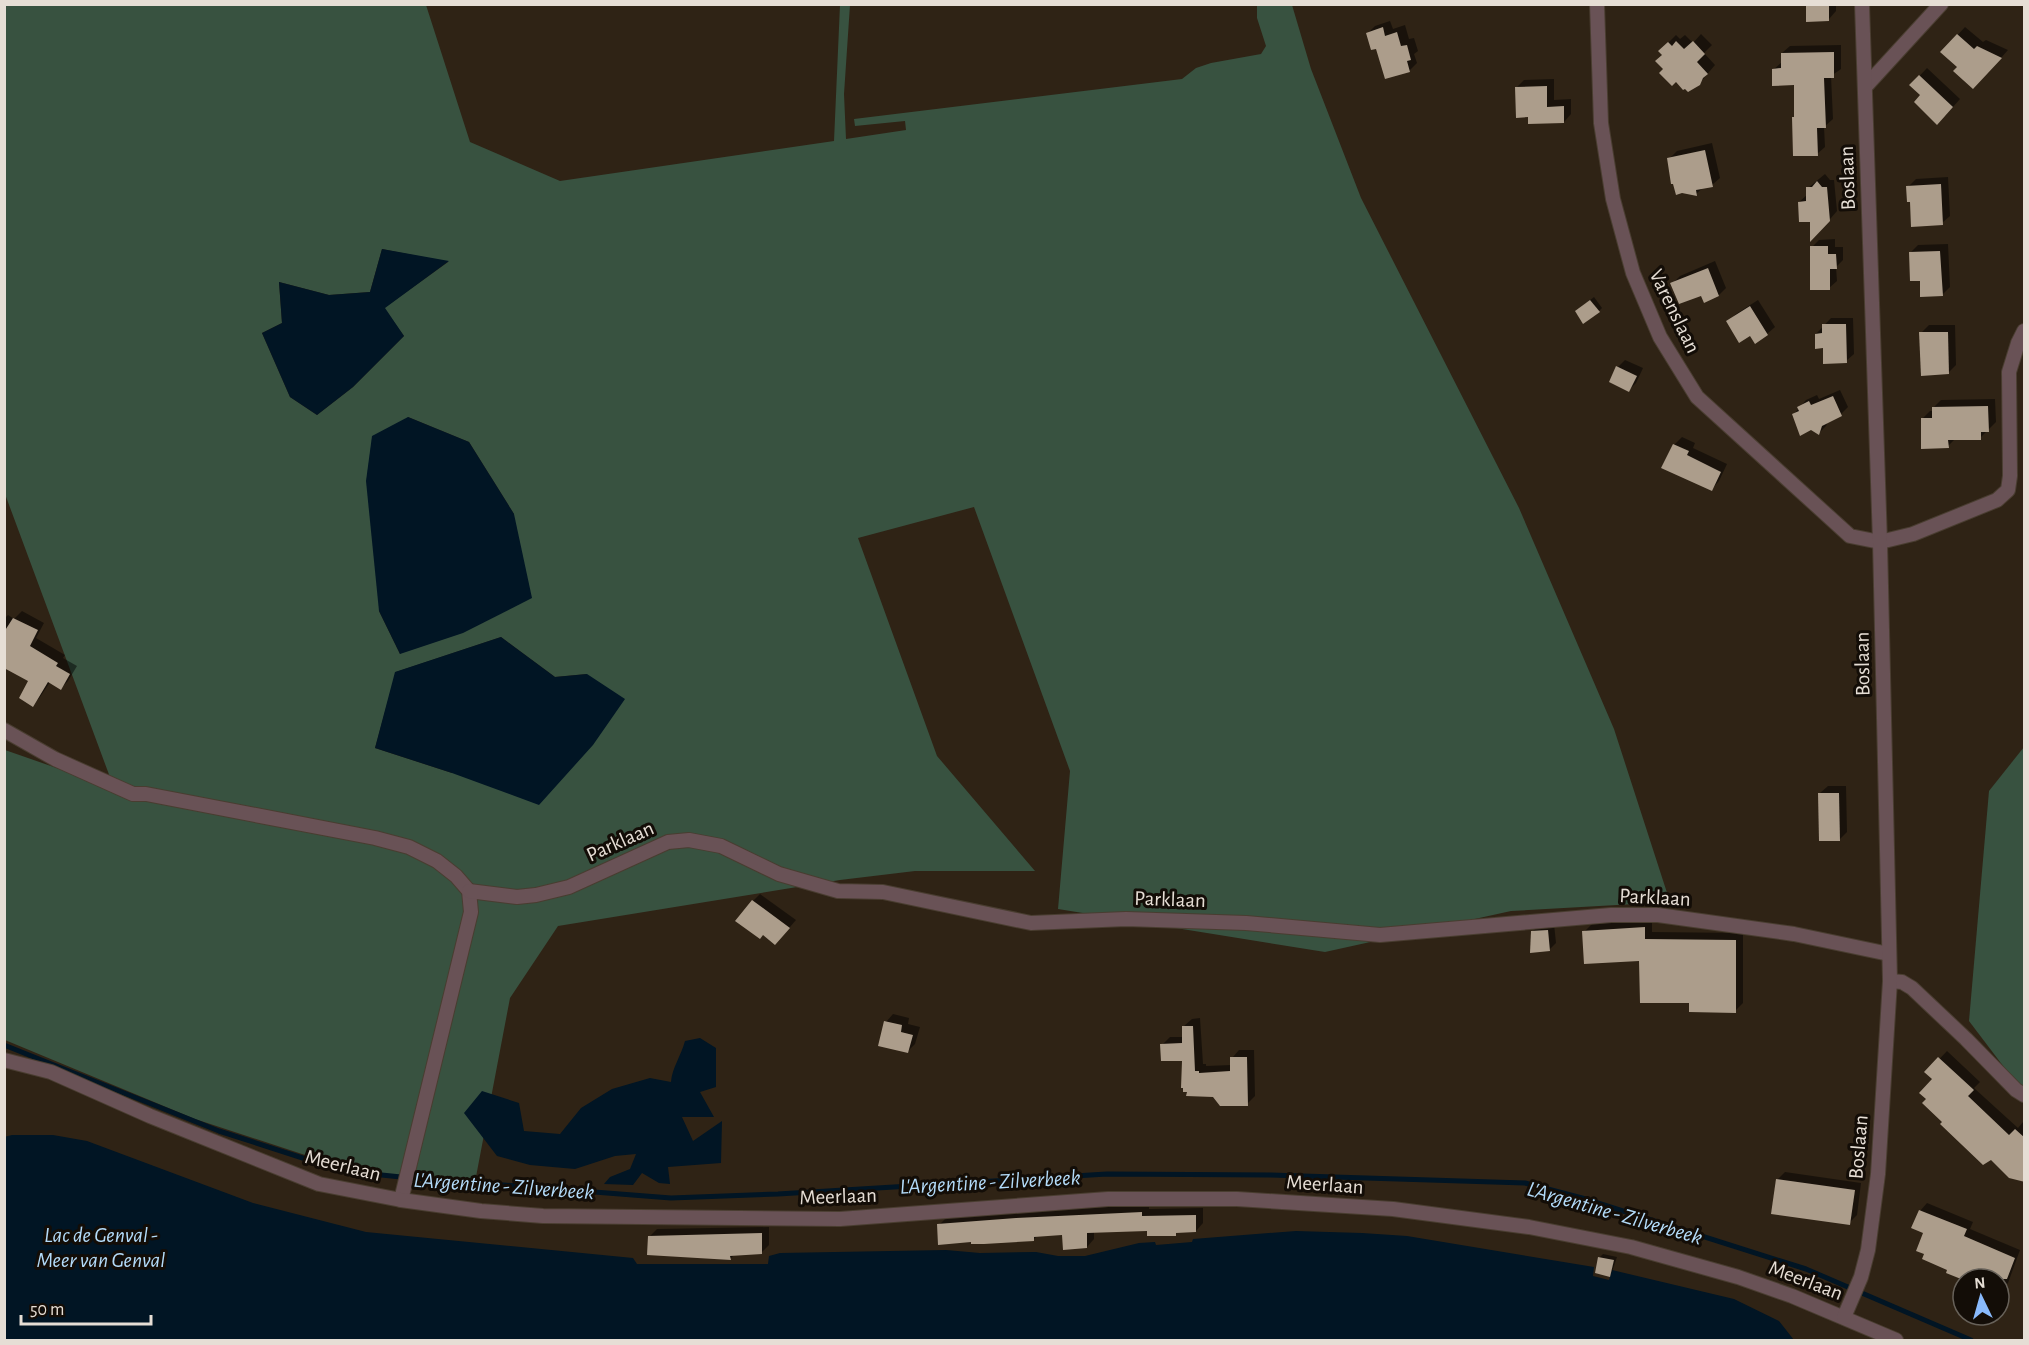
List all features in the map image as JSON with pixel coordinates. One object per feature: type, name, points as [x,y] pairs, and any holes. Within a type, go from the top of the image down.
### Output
[{"type":"street","name":"Varenslaan","points":[[1598,4],[1601,123],[1612,199],[1633,273],[1660,337],[1697,397],[1850,536],[1880,542]]},
{"type":"street","name":"Boslaan","points":[[1844,1317],[1861,1277],[1868,1250],[1878,1174],[1890,981],[1880,542],[1862,4]]},
{"type":"street","points":[[1865,87],[1941,4]]},
{"type":"street","points":[[1880,542],[1913,534],[1997,500],[2008,490],[2010,476],[2009,372],[2025,331]]},
{"type":"street","points":[[4,730],[55,759],[133,794],[146,794],[375,838],[409,847],[436,861],[456,876],[469,891],[471,912],[402,1195]]},
{"type":"street","name":"Parklaan","points":[[469,891],[517,897],[558,890],[668,842],[689,840],[721,846],[779,874],[838,891],[883,892],[1031,923],[1126,919],[1246,923],[1380,935],[1611,915],[1658,915],[1794,934],[1889,954]]},
{"type":"street","points":[[1890,981],[1902,982],[1912,988],[2016,1090],[2025,1095]]},
{"type":"street","name":"Meerlaan","points":[[4,1060],[51,1072],[150,1116],[319,1184],[402,1195],[481,1211],[543,1216],[840,1219],[1108,1199],[1237,1199],[1394,1209],[1529,1227],[1631,1247],[1738,1277],[1792,1296],[1896,1341]]},
{"type":"green space","points":[[5,5],[426,5],[470,142],[560,181],[834,141],[840,5],[850,5],[844,94],[846,139],[906,130],[905,121],[855,126],[854,119],[1182,79],[1196,68],[1211,63],[1261,54],[1266,46],[1257,18],[1257,5],[1292,5],[1311,69],[1361,198],[1519,508],[1614,729],[1670,902],[1511,911],[1325,952],[1058,909],[1070,771],[974,507],[858,538],[937,756],[1035,871],[915,871],[840,880],[558,926],[510,998],[475,1182],[363,1174],[195,1119],[5,1040],[5,750],[114,788],[5,494]],"holes":[[[382,249],[448,262],[384,308],[404,336],[353,387],[317,415],[290,397],[262,333],[282,323],[279,282],[329,295],[370,292]],[[408,417],[469,442],[514,514],[400,654],[379,611]],[[501,637],[555,677],[587,674],[452,773],[375,748],[396,672]]]},
{"type":"green space","points":[[2024,747],[2024,1087],[2016,1083],[1969,1021],[1989,791]]},
{"type":"water","points":[[382,249],[449,261],[385,308],[404,336],[353,387],[317,415],[290,397],[262,333],[282,323],[279,282],[329,295],[370,292]]},
{"type":"water","points":[[408,417],[469,442],[514,514],[532,598],[463,633],[400,654],[379,611],[366,481],[372,436]]},
{"type":"water","points":[[501,637],[555,677],[587,674],[625,699],[593,745],[539,805],[375,748],[395,672]]},
{"type":"water","points":[[700,1038],[716,1048],[716,1087],[700,1092],[714,1117],[682,1117],[693,1141],[722,1121],[721,1163],[668,1167],[670,1184],[659,1183],[642,1173],[633,1185],[604,1184],[610,1177],[630,1169],[636,1154],[615,1156],[575,1169],[530,1165],[497,1156],[464,1113],[482,1091],[519,1103],[524,1131],[560,1134],[581,1108],[612,1089],[650,1078],[671,1082],[685,1041]]},
{"type":"water","name":"Lac de Genval - Meer van Genval","points":[[53,1135],[87,1141],[253,1203],[366,1232],[633,1258],[637,1264],[768,1264],[769,1256],[780,1253],[946,1250],[980,1253],[1036,1252],[1058,1256],[1085,1256],[1139,1243],[1155,1242],[1156,1245],[1192,1242],[1193,1239],[1296,1231],[1407,1236],[1594,1267],[1593,1276],[1609,1280],[1612,1270],[1734,1299],[1779,1321],[1794,1340],[5,1340],[4,1137]]},
{"type":"building","points":[[1806,4],[1829,4],[1829,21],[1806,22]]},
{"type":"building","points":[[1383,27],[1385,36],[1397,32],[1401,46],[1407,45],[1411,60],[1407,61],[1410,72],[1385,79],[1376,49],[1371,50],[1366,33]]},
{"type":"building","points":[[1957,34],[1974,49],[1977,46],[2002,58],[1973,89],[1953,71],[1957,67],[1940,52]]},
{"type":"building","points":[[1676,41],[1684,49],[1693,41],[1705,54],[1697,62],[1708,74],[1700,85],[1688,92],[1676,82],[1672,86],[1659,73],[1663,69],[1655,61],[1662,55],[1658,51],[1668,42],[1672,46]]},
{"type":"building","points":[[1834,52],[1834,78],[1824,78],[1826,128],[1817,128],[1818,156],[1793,156],[1794,85],[1772,86],[1772,69],[1781,68],[1781,53]]},
{"type":"building","points":[[1919,75],[1953,107],[1937,125],[1914,102],[1920,95],[1909,85]]},
{"type":"building","points":[[1547,86],[1547,107],[1564,106],[1564,123],[1528,124],[1528,117],[1516,118],[1515,87]]},
{"type":"building","points":[[1705,150],[1713,187],[1696,190],[1697,196],[1682,193],[1676,195],[1673,184],[1671,184],[1667,158]]},
{"type":"building","points":[[1817,181],[1822,187],[1827,187],[1830,221],[1810,242],[1810,222],[1799,222],[1798,202],[1806,201],[1806,187],[1812,187]]},
{"type":"building","points":[[1941,184],[1943,225],[1911,227],[1910,202],[1907,202],[1906,186]]},
{"type":"building","points":[[1810,246],[1828,246],[1828,254],[1836,254],[1837,269],[1830,269],[1830,290],[1810,290]]},
{"type":"building","points":[[1940,251],[1943,296],[1920,297],[1920,281],[1910,281],[1909,252]]},
{"type":"building","points":[[1708,268],[1719,296],[1704,303],[1701,296],[1679,304],[1670,283]]},
{"type":"building","points":[[1590,300],[1600,312],[1583,324],[1575,311]]},
{"type":"building","points":[[1750,306],[1768,335],[1755,344],[1750,336],[1739,343],[1726,321]]},
{"type":"building","points":[[1822,324],[1846,324],[1847,363],[1823,364],[1823,348],[1815,349],[1815,334],[1822,333]]},
{"type":"building","points":[[1919,332],[1948,332],[1949,374],[1921,376]]},
{"type":"building","points":[[1616,366],[1637,376],[1629,392],[1609,382]]},
{"type":"building","points":[[1833,396],[1842,416],[1822,426],[1819,435],[1811,430],[1800,436],[1792,414],[1799,411],[1797,407],[1809,401],[1811,405]]},
{"type":"building","points":[[1988,406],[1989,432],[1981,432],[1981,440],[1948,440],[1949,448],[1921,449],[1921,418],[1932,418],[1932,407]]},
{"type":"building","points":[[1673,444],[1689,451],[1687,455],[1721,472],[1712,491],[1661,468]]},
{"type":"building","points":[[13,618],[38,630],[30,646],[58,663],[56,666],[70,674],[61,690],[48,682],[33,707],[19,698],[28,681],[4,668],[4,632]]},
{"type":"building","points":[[1818,793],[1839,793],[1840,841],[1819,841]]},
{"type":"building","points":[[752,900],[790,928],[775,945],[763,935],[760,939],[735,921]]},
{"type":"building","points":[[1645,927],[1645,939],[1736,940],[1736,1013],[1689,1012],[1689,1003],[1640,1003],[1639,961],[1584,964],[1582,931]]},
{"type":"building","points":[[1548,930],[1550,951],[1530,953],[1531,931]]},
{"type":"building","points":[[884,1021],[902,1025],[901,1032],[913,1035],[908,1053],[878,1046]]},
{"type":"building","points":[[1182,1026],[1193,1026],[1195,1071],[1199,1073],[1230,1071],[1230,1057],[1247,1057],[1248,1106],[1220,1106],[1213,1097],[1186,1096],[1187,1092],[1183,1092],[1181,1088],[1182,1061],[1161,1061],[1160,1044],[1182,1043]]},
{"type":"building","points":[[1938,1057],[1974,1090],[1968,1096],[2009,1135],[2015,1129],[2025,1138],[2025,1182],[2009,1178],[1991,1160],[1983,1165],[1940,1124],[1942,1122],[1922,1103],[1926,1099],[1919,1093],[1932,1079],[1924,1072]]},
{"type":"building","points":[[1776,1179],[1855,1190],[1850,1225],[1771,1214]]},
{"type":"building","points":[[1919,1210],[1967,1229],[1964,1236],[2015,1258],[2011,1268],[1951,1267],[1951,1275],[1946,1273],[1947,1270],[1922,1259],[1924,1254],[1916,1251],[1923,1233],[1911,1228]]},
{"type":"building","points":[[1142,1212],[1142,1216],[1196,1215],[1196,1232],[1176,1233],[1176,1236],[1147,1236],[1147,1231],[1087,1233],[1087,1248],[1063,1250],[1062,1235],[1034,1237],[1034,1241],[938,1245],[937,1224]]},
{"type":"building","points":[[762,1233],[762,1254],[730,1256],[731,1260],[647,1255],[648,1236]]},
{"type":"building","points":[[1598,1257],[1614,1260],[1610,1277],[1595,1273]]},
{"type":"waterway","name":"L'Argentine - Zilverbeek","points":[[4,1045],[219,1131],[343,1171],[401,1177],[671,1198],[778,1194],[1107,1174],[1271,1175],[1525,1183],[1582,1198],[1806,1269],[1971,1340]]}]
